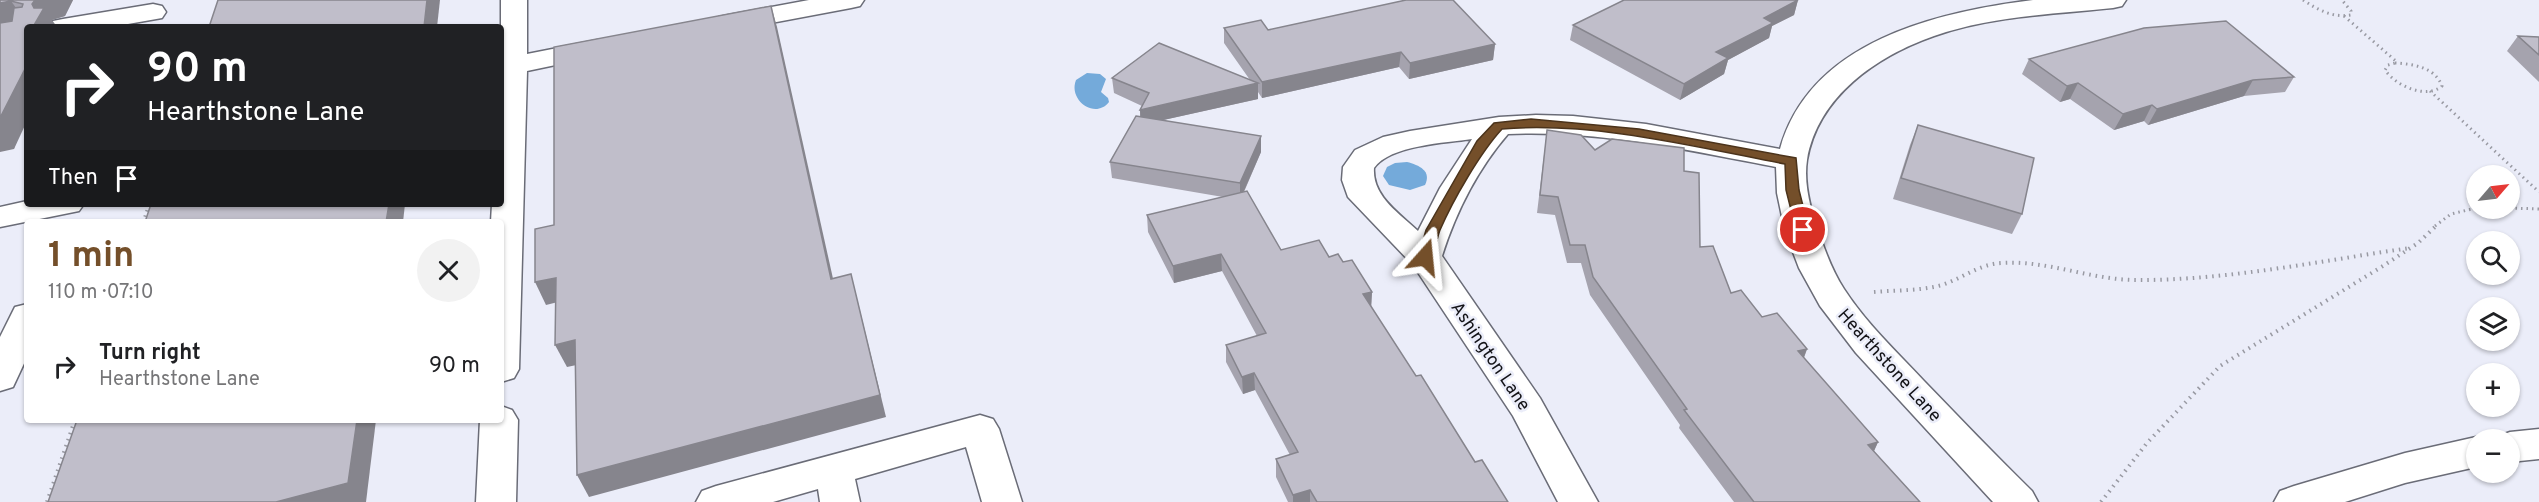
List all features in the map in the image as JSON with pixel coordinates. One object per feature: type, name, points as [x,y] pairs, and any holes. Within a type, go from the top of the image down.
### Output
[{"type":"street","points":[[504,293],[514,0]]},
{"type":"street","points":[[704,28],[851,0]]},
{"type":"street","name":"Hearthstone Lane","points":[[2018,502],[1865,341],[1831,296],[1797,214],[1792,190],[1792,161],[1799,138],[1809,118],[1833,84],[1867,57],[1900,40],[1948,24],[1989,15],[2113,0]]},
{"type":"street","points":[[82,24],[152,13]]},
{"type":"street","points":[[513,65],[622,44]]},
{"type":"street","points":[[1425,257],[1433,230],[1449,201],[1482,144],[1498,126],[1548,123],[1620,130],[1677,138],[1792,161]]},
{"type":"street","name":"Ashington Lane","points":[[1498,126],[1390,144],[1367,156],[1358,169],[1358,186],[1364,197],[1425,257],[1527,408],[1578,502]]},
{"type":"street","points":[[0,217],[52,207]]},
{"type":"street","points":[[0,378],[24,323]]},
{"type":"street","points":[[496,502],[499,423]]},
{"type":"street","points":[[716,502],[837,485],[980,429],[1002,502]]},
{"type":"street","points":[[2520,446],[2539,444]]},
{"type":"street","points":[[2294,502],[2405,468],[2466,454]]},
{"type":"path","points":[[2303,0],[2325,13],[2351,15],[2351,11],[2342,0]]},
{"type":"path","points":[[2344,16],[2398,63]]},
{"type":"path","points":[[2391,63],[2418,66],[2442,81],[2439,89],[2430,91],[2411,88],[2390,78],[2385,68],[2391,63]]},
{"type":"path","points":[[2430,91],[2539,192]]},
{"type":"path","points":[[2520,208],[2539,209]]},
{"type":"path","points":[[2101,502],[2155,434],[2220,366],[2373,273],[2410,248],[2451,214],[2466,210]]},
{"type":"path","points":[[1831,296],[1941,285],[1974,268],[2001,263],[2030,264],[2104,278],[2134,280],[2271,270],[2410,248]]},
{"type":"path","points":[[47,502],[74,423]]},
{"type":"water","points":[[1087,73],[1100,74],[1106,79],[1101,92],[1109,102],[1103,107],[1090,108],[1079,100],[1076,94],[1076,80]]},
{"type":"water","points":[[1407,162],[1426,172],[1425,185],[1410,190],[1389,185],[1383,176],[1387,167],[1395,163]]},
{"type":"building","points":[[0,0],[35,0],[32,4],[34,8],[44,8],[35,24],[24,24],[24,71],[0,118],[0,23],[12,21],[14,8],[22,7],[23,4],[11,1],[0,3]]},
{"type":"building","points":[[218,0],[427,0],[424,24],[210,24]]},
{"type":"building","points":[[1406,0],[1453,0],[1495,44],[1410,63],[1401,52],[1262,82],[1224,28],[1261,20],[1268,30]]},
{"type":"building","points":[[1624,0],[1798,0],[1764,18],[1773,23],[1716,52],[1728,58],[1684,84],[1573,25]]},
{"type":"building","points":[[771,6],[831,279],[851,274],[880,395],[577,475],[575,340],[555,345],[556,278],[535,282],[535,229],[554,225],[554,47]]},
{"type":"building","points":[[2226,21],[2294,77],[2253,80],[2157,109],[2152,105],[2123,114],[2078,83],[2067,86],[2029,59],[2144,28]]},
{"type":"building","points":[[2518,36],[2539,37],[2539,55]]},
{"type":"building","points":[[1159,43],[1258,83],[1140,110],[1149,93],[1112,78]]},
{"type":"building","points":[[1136,116],[1261,136],[1240,183],[1110,162]]},
{"type":"building","points":[[1918,125],[2034,158],[2022,214],[1901,178]]},
{"type":"building","points":[[1547,130],[1581,135],[1595,150],[1612,139],[1684,148],[1684,171],[1699,173],[1700,247],[1713,246],[1731,293],[1741,290],[1762,317],[1777,313],[1807,349],[1798,351],[1878,442],[1868,445],[1920,502],[1754,502],[1684,410],[1687,409],[1593,277],[1585,245],[1570,245],[1558,197],[1540,195]]},
{"type":"building","points":[[1247,191],[1281,250],[1319,240],[1329,257],[1338,254],[1343,262],[1352,260],[1372,292],[1363,294],[1416,376],[1421,375],[1475,462],[1482,460],[1508,502],[1317,502],[1310,490],[1293,495],[1276,459],[1298,452],[1254,373],[1242,377],[1226,345],[1266,333],[1221,254],[1173,266],[1147,215]]},
{"type":"building","points":[[150,207],[388,207],[386,219],[146,219]]},
{"type":"building","points":[[76,423],[357,423],[348,483],[276,502],[48,502]]},
{"type":"route","points":[[1425,257],[1433,230],[1482,144],[1498,126],[1531,123],[1620,130],[1677,138],[1792,161],[1792,190],[1803,230]]}]
